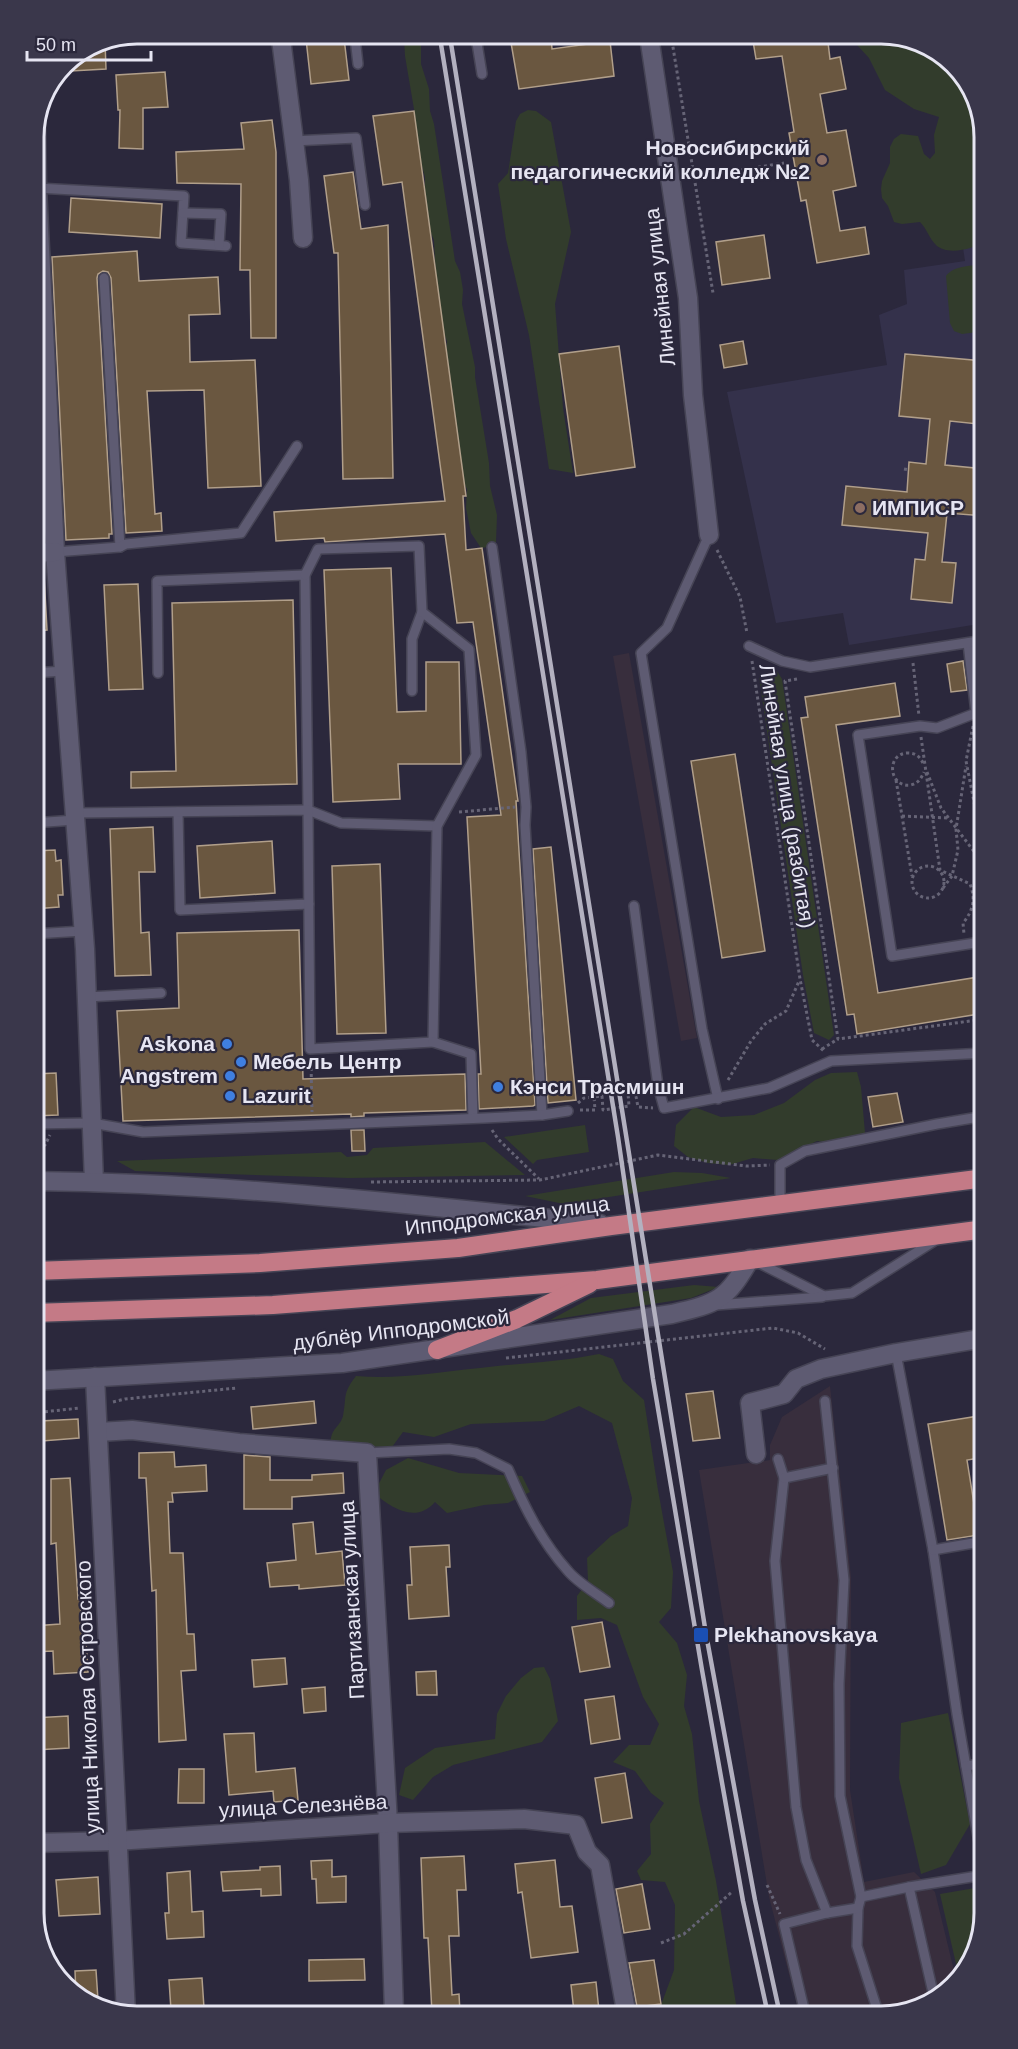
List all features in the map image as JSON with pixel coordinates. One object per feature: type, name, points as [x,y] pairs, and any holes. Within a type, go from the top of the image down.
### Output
[{"type":"highway","name":"Ипподромская улица","points":[[43,1271],[260,1263],[458,1248],[974,1179]]},
{"type":"highway","points":[[43,1313],[273,1305],[597,1280],[974,1230]]},
{"type":"highway","points":[[437,1350],[517,1319],[597,1280]]},
{"type":"street","points":[[282,44],[299,180],[303,238]]},
{"type":"street","name":"Линейная улица","points":[[650,44],[688,298],[693,395],[709,535]]},
{"type":"street","points":[[44,327],[55,552],[87,997],[94,1182]]},
{"type":"street","points":[[44,553],[55,552]]},
{"type":"street","points":[[43,1181],[94,1182],[373,1199],[611,1226]]},
{"type":"street","name":"дублёр Ипподромской","points":[[43,1380],[342,1363],[619,1323],[708,1306],[735,1284],[750,1259]]},
{"type":"street","points":[[756,1454],[750,1403],[784,1394],[796,1379],[821,1369],[974,1340]]},
{"type":"street","name":"улица Николая Островского","points":[[95,1377],[125,2005]]},
{"type":"street","points":[[99,1432],[132,1430],[239,1443],[367,1454]]},
{"type":"street","name":"Партизанская улица","points":[[367,1454],[388,1824],[394,2005]]},
{"type":"street","name":"улица Селезнёва","points":[[43,1843],[524,1819],[576,1825],[587,1852],[600,1865],[625,2006]]},
{"type":"lane","points":[[356,44],[358,64]]},
{"type":"lane","points":[[477,44],[482,74]]},
{"type":"lane","points":[[294,141],[356,138],[365,205]]},
{"type":"lane","points":[[44,188],[184,196],[183,213],[182,243],[223,245],[221,214],[183,213]]},
{"type":"lane","points":[[104,278],[120,547]]},
{"type":"lane","points":[[55,552],[241,533],[297,446]]},
{"type":"lane","points":[[709,535],[666,628],[641,653],[702,1029],[718,1099]]},
{"type":"lane","points":[[412,691],[412,639],[422,612],[419,546],[318,549],[305,575],[310,1049],[433,1042],[471,1054],[473,1118]]},
{"type":"lane","points":[[492,547],[526,807],[525,825],[542,1115]]},
{"type":"lane","points":[[158,673],[157,581],[305,575]]},
{"type":"lane","points":[[422,612],[469,649],[476,754],[438,826],[433,1042]]},
{"type":"lane","points":[[749,646],[782,661],[810,667],[974,642]]},
{"type":"lane","points":[[968,643],[974,696]]},
{"type":"lane","points":[[44,672],[64,671]]},
{"type":"lane","points":[[974,714],[938,728],[920,726],[858,735],[892,956],[974,943]]},
{"type":"lane","points":[[44,821],[75,816],[308,810],[341,823],[438,826]]},
{"type":"lane","points":[[178,812],[180,910],[309,904]]},
{"type":"lane","points":[[634,906],[658,1086],[664,1108],[769,1088],[831,1061],[974,1053]]},
{"type":"lane","points":[[44,933],[83,931]]},
{"type":"lane","points":[[87,997],[160,993]]},
{"type":"lane","points":[[43,1124],[92,1123],[143,1132],[542,1115],[568,1111]]},
{"type":"lane","points":[[780,1204],[780,1165],[805,1151],[936,1120],[974,1117]]},
{"type":"lane","points":[[708,1306],[852,1293],[946,1234]]},
{"type":"lane","points":[[750,1259],[824,1296]]},
{"type":"lane","points":[[896,1353],[933,1550],[974,1812]]},
{"type":"lane","points":[[825,1401],[844,1580],[839,1684],[840,1796],[861,1898],[858,1908],[857,1946],[876,2006]]},
{"type":"lane","points":[[367,1454],[449,1449],[476,1453],[508,1469],[525,1509],[569,1573],[609,1603]]},
{"type":"lane","points":[[778,1459],[784,1478],[775,1561],[796,1807],[806,1860],[827,1913]]},
{"type":"lane","points":[[784,1478],[833,1468]]},
{"type":"lane","points":[[933,1550],[974,1543]]},
{"type":"lane","points":[[966,1766],[974,1765]]},
{"type":"lane","points":[[861,1898],[909,1887],[974,1878]]},
{"type":"lane","points":[[909,1887],[932,1990]]},
{"type":"lane","points":[[803,2006],[784,1924],[858,1908]]},
{"type":"path","points":[[672,44],[713,293]]},
{"type":"path","points":[[693,178],[784,163]]},
{"type":"path","points":[[904,469],[909,470]]},
{"type":"path","name":"Линейная улица (разбитая)","points":[[709,535],[740,597],[800,979],[812,1040],[831,1061]]},
{"type":"path","points":[[911,651],[924,765],[944,888]]},
{"type":"path","points":[[797,679],[785,681],[838,1039]]},
{"type":"path","points":[[974,723],[956,829],[958,850],[952,876],[944,888],[931,898],[923,898],[915,893],[912,886],[892,765],[896,758],[904,753],[913,753],[921,758],[941,808],[956,829],[974,852]]},
{"type":"path","points":[[966,761],[974,802]]},
{"type":"path","points":[[896,780],[903,785],[919,782],[924,775],[924,765]]},
{"type":"path","points":[[446,813],[526,807]]},
{"type":"path","points":[[902,816],[948,818]]},
{"type":"path","points":[[912,878],[915,871],[923,866],[932,867],[970,884],[974,894]]},
{"type":"path","points":[[966,944],[963,923],[970,914],[974,900]]},
{"type":"path","points":[[718,1099],[735,1065],[751,1041],[765,1024],[786,1011],[800,979]]},
{"type":"path","points":[[822,1049],[838,1039],[974,1021]]},
{"type":"path","points":[[310,1049],[312,1115],[310,1126]]},
{"type":"path","points":[[568,1111],[584,1098],[602,1096],[603,1110],[629,1106],[628,1093],[642,1090]]},
{"type":"path","points":[[635,1091],[638,1107],[664,1108]]},
{"type":"path","points":[[568,1111],[595,1110],[594,1097]]},
{"type":"path","points":[[43,1145],[55,1124]]},
{"type":"path","points":[[498,1139],[540,1180]]},
{"type":"path","points":[[364,1182],[540,1180],[658,1155],[746,1166],[780,1165]]},
{"type":"path","points":[[798,1333],[825,1349]]},
{"type":"path","points":[[767,1885],[784,1924]]},
{"type":"path","points":[[661,1943],[684,1934],[732,1892]]},
{"type":"shaded area","points":[[936,61],[947,71],[962,90],[973,118],[974,625],[849,645],[843,613],[776,623],[727,392],[887,365],[879,315],[907,304],[904,270],[965,261]]},
{"type":"shaded area","points":[[629,653],[697,1038],[681,1041],[613,656]]},
{"type":"shaded area","points":[[830,1386],[851,1577],[850,1790],[864,1882],[914,1872],[935,1892],[954,1970],[928,1993],[900,2004],[797,2006],[769,1897],[699,1470],[770,1460],[770,1445],[782,1417]]},
{"type":"green space","points":[[404,44],[421,44],[421,64],[429,89],[430,111],[434,124],[455,261],[460,272],[463,290],[462,304],[475,367],[489,463],[490,486],[497,515],[496,542],[488,547],[481,548],[471,533],[466,508],[467,489],[463,482],[460,451],[454,425],[452,387],[445,360],[447,341],[437,300],[434,240],[425,220],[425,177],[417,149],[415,115]]},
{"type":"green space","points":[[856,44],[900,45],[928,56],[938,63],[962,90],[973,118],[974,247],[947,250],[936,245],[920,222],[902,224],[894,222],[882,198],[881,189],[890,163],[890,147],[894,139],[901,134],[918,136],[924,154],[930,159],[935,153],[934,135],[939,117],[914,109],[885,90],[869,58]]},
{"type":"green space","points":[[528,110],[536,111],[551,122],[571,232],[555,304],[563,408],[573,473],[549,469],[529,335],[506,239],[498,184],[508,173],[516,121],[520,114]]},
{"type":"green space","points":[[974,265],[974,332],[962,334],[954,331],[950,323],[946,276],[958,268]]},
{"type":"green space","points":[[775,668],[782,679],[834,1035],[829,1040],[814,1033],[803,975],[759,677]]},
{"type":"green space","points":[[857,1072],[861,1087],[865,1133],[855,1147],[817,1141],[778,1160],[753,1158],[729,1165],[708,1163],[688,1157],[674,1146],[676,1125],[694,1107],[721,1117],[754,1115],[784,1103],[815,1080],[831,1073]]},
{"type":"green space","points":[[585,1125],[589,1152],[537,1160],[533,1164],[504,1137]]},
{"type":"green space","points":[[485,1142],[525,1175],[349,1178],[135,1171],[117,1161],[341,1152],[347,1157],[367,1155],[373,1148]]},
{"type":"green space","points":[[674,1172],[702,1173],[731,1178],[564,1204],[525,1196]]},
{"type":"green space","points":[[694,1285],[719,1287],[691,1298],[550,1320],[591,1298]]},
{"type":"green space","points":[[599,1354],[613,1359],[623,1381],[644,1400],[673,1572],[671,1608],[659,1622],[677,1643],[687,1675],[684,1706],[692,1734],[699,1801],[716,1881],[736,2006],[660,2006],[674,1970],[675,1905],[665,1882],[641,1880],[637,1871],[651,1854],[650,1824],[664,1803],[651,1793],[635,1771],[613,1762],[629,1745],[650,1745],[659,1724],[643,1697],[617,1625],[601,1618],[577,1620],[577,1596],[588,1581],[587,1558],[611,1536],[628,1526],[632,1498],[612,1423],[579,1406],[544,1421],[471,1424],[434,1437],[403,1432],[392,1447],[330,1446],[333,1431],[343,1416],[347,1391],[356,1376],[418,1375]]},
{"type":"green space","points":[[408,1458],[459,1473],[522,1476],[530,1492],[508,1503],[484,1505],[447,1513],[435,1502],[428,1509],[420,1512],[404,1511],[388,1504],[374,1493],[386,1470]]},
{"type":"green space","points":[[544,1667],[550,1679],[558,1721],[542,1742],[453,1765],[433,1777],[413,1800],[399,1795],[405,1768],[435,1748],[495,1739],[497,1714],[506,1696],[521,1678],[534,1668]]},
{"type":"green space","points":[[948,1713],[970,1824],[946,1865],[921,1874],[899,1778],[901,1723]]},
{"type":"green space","points":[[974,1888],[974,1925],[965,1954],[957,1967],[940,1894]]},
{"type":"building","points":[[307,44],[345,44],[349,80],[311,84]]},
{"type":"building","points":[[511,44],[552,44],[552,49],[588,44],[610,44],[614,76],[519,89]]},
{"type":"building","name":"Новосибирский педагогический колледж №2","points":[[754,44],[828,44],[830,59],[840,57],[846,89],[820,94],[827,133],[846,130],[856,186],[833,191],[840,231],[865,227],[869,254],[817,263],[806,200],[801,201],[789,133],[794,132],[782,56],[756,59]]},
{"type":"building","points":[[105,49],[106,69],[71,71],[90,56]]},
{"type":"building","points":[[165,72],[168,107],[143,108],[143,149],[119,148],[120,110],[118,110],[116,75]]},
{"type":"building","points":[[414,111],[466,496],[463,496],[466,550],[482,548],[518,801],[516,801],[535,1105],[533,1106],[479,1109],[478,1074],[481,1074],[467,817],[501,815],[473,622],[457,623],[445,534],[325,542],[324,538],[276,541],[274,512],[445,501],[402,182],[383,185],[373,116]]},
{"type":"building","points":[[272,120],[276,152],[276,338],[251,338],[250,270],[240,270],[241,184],[177,183],[176,152],[244,149],[241,123]]},
{"type":"building","points":[[353,172],[361,229],[388,225],[393,478],[343,479],[338,253],[334,253],[324,176]]},
{"type":"building","points":[[71,198],[162,204],[160,238],[69,232]]},
{"type":"building","points":[[764,235],[770,278],[722,285],[716,242]]},
{"type":"building","points":[[137,251],[139,281],[218,277],[220,314],[189,315],[190,362],[255,360],[261,486],[208,488],[204,390],[147,391],[155,514],[161,513],[162,531],[126,533],[111,278],[108,272],[103,271],[98,274],[97,278],[112,534],[109,534],[109,538],[66,540],[52,257]]},
{"type":"building","points":[[743,341],[747,364],[724,368],[720,345]]},
{"type":"building","points":[[619,346],[635,467],[576,476],[559,354]]},
{"type":"building","points":[[905,354],[974,360],[974,424],[950,421],[945,465],[974,468],[974,515],[947,513],[942,562],[956,563],[952,603],[911,599],[915,559],[925,560],[928,533],[842,525],[846,486],[907,492],[909,462],[926,464],[930,419],[899,416]]},
{"type":"building","points":[[391,568],[397,712],[426,711],[426,662],[459,662],[461,764],[398,764],[400,799],[333,802],[324,570]]},
{"type":"building","points":[[44,575],[44,575],[47,630],[44,630]]},
{"type":"building","points":[[138,584],[143,689],[109,690],[104,585]]},
{"type":"building","points":[[293,600],[297,784],[131,788],[131,772],[176,771],[172,603]]},
{"type":"building","points":[[963,661],[967,690],[951,692],[947,664]]},
{"type":"building","points":[[895,683],[900,716],[836,725],[878,993],[974,978],[974,1015],[857,1034],[854,1014],[847,1015],[801,718],[808,717],[805,697]]},
{"type":"building","points":[[735,754],[765,951],[722,958],[691,761]]},
{"type":"building","points":[[153,827],[155,872],[139,872],[141,933],[149,932],[151,975],[115,976],[110,829]]},
{"type":"building","points":[[272,841],[275,893],[200,898],[197,846]]},
{"type":"building","points":[[551,847],[576,1100],[548,1103],[533,849]]},
{"type":"building","points":[[55,850],[56,861],[61,860],[63,895],[58,895],[59,907],[44,908],[44,851]]},
{"type":"building","points":[[380,864],[386,1033],[337,1034],[332,866]]},
{"type":"building","name":"Мебель Центр","points":[[299,930],[303,1079],[465,1074],[466,1110],[364,1113],[364,1116],[351,1117],[351,1114],[123,1121],[117,1011],[179,1008],[177,933]]},
{"type":"building","points":[[56,1073],[58,1115],[43,1116],[43,1074]]},
{"type":"building","points":[[897,1093],[903,1122],[873,1127],[868,1097]]},
{"type":"building","points":[[351,1130],[364,1130],[365,1151],[352,1151]]},
{"type":"building","points":[[713,1391],[720,1438],[693,1441],[686,1394]]},
{"type":"building","points":[[314,1401],[316,1423],[253,1429],[251,1407]]},
{"type":"building","points":[[974,1417],[974,1459],[967,1460],[974,1504],[974,1536],[947,1540],[928,1424]]},
{"type":"building","points":[[78,1419],[79,1438],[43,1441],[43,1421]]},
{"type":"building","points":[[174,1452],[175,1467],[206,1465],[207,1491],[172,1493],[173,1502],[168,1502],[170,1553],[183,1553],[187,1634],[194,1634],[196,1670],[181,1671],[186,1740],[159,1742],[156,1590],[152,1591],[146,1478],[139,1478],[139,1453]]},
{"type":"building","points":[[244,1455],[270,1457],[270,1480],[312,1480],[312,1475],[343,1473],[344,1493],[292,1497],[292,1509],[244,1509]]},
{"type":"building","points":[[70,1478],[78,1599],[80,1599],[83,1642],[86,1641],[88,1672],[54,1674],[53,1651],[43,1651],[43,1625],[60,1624],[56,1543],[51,1544],[51,1479]]},
{"type":"building","points":[[313,1522],[316,1554],[342,1551],[345,1585],[299,1589],[299,1585],[270,1587],[267,1563],[296,1560],[293,1524]]},
{"type":"building","points":[[449,1545],[450,1567],[446,1567],[449,1616],[409,1619],[407,1585],[412,1585],[410,1547]]},
{"type":"building","points":[[602,1622],[610,1667],[580,1672],[572,1627]]},
{"type":"building","points":[[285,1658],[287,1684],[254,1687],[252,1660]]},
{"type":"building","points":[[436,1671],[437,1695],[417,1695],[416,1672]]},
{"type":"building","points":[[325,1687],[326,1711],[304,1713],[302,1689]]},
{"type":"building","points":[[614,1696],[620,1739],[591,1744],[585,1700]]},
{"type":"building","points":[[68,1716],[69,1748],[43,1750],[43,1717]]},
{"type":"building","points":[[254,1733],[256,1772],[295,1768],[298,1800],[274,1802],[273,1791],[229,1795],[224,1734]]},
{"type":"building","points":[[179,1769],[204,1769],[204,1803],[178,1803]]},
{"type":"building","points":[[625,1773],[632,1818],[602,1823],[595,1778]]},
{"type":"building","points":[[464,1856],[466,1890],[457,1890],[459,1936],[449,1936],[452,1995],[459,1994],[460,2005],[432,2005],[428,1938],[424,1938],[421,1858]]},
{"type":"building","points":[[332,1860],[332,1877],[346,1876],[346,1902],[317,1903],[316,1879],[312,1879],[311,1861]]},
{"type":"building","points":[[555,1860],[560,1907],[572,1906],[578,1952],[531,1958],[522,1892],[518,1893],[515,1864]]},
{"type":"building","points":[[280,1866],[281,1895],[261,1896],[261,1889],[223,1891],[221,1872],[260,1870],[260,1867]]},
{"type":"building","points":[[190,1871],[192,1912],[203,1911],[204,1937],[167,1939],[165,1913],[169,1913],[167,1873]]},
{"type":"building","points":[[98,1877],[100,1914],[59,1916],[56,1880]]},
{"type":"building","points":[[642,1884],[650,1929],[624,1933],[616,1889]]},
{"type":"building","points":[[364,1959],[365,1980],[309,1981],[309,1960]]},
{"type":"building","points":[[654,1960],[661,2004],[637,2006],[629,1963]]},
{"type":"building","points":[[96,1970],[98,1997],[75,1982],[75,1971]]},
{"type":"building","points":[[202,1978],[204,2005],[171,2005],[169,1980]]},
{"type":"building","points":[[596,1982],[598,2006],[573,2006],[571,1985]]},
{"type":"railway","points":[[441,44],[618,1137],[653,1379],[743,1901],[766,2006]]},
{"type":"railway","points":[[451,44],[706,1634],[755,1900],[778,2006]]},
{"type":"place","name":"Новосибирский педагогический колледж №2","points":[[822,160]]},
{"type":"place","name":"ИМПИСР","points":[[860,508]]},
{"type":"place","name":"Askona","points":[[227,1044]]},
{"type":"place","name":"Мебель Центр","points":[[241,1062]]},
{"type":"place","name":"Angstrem","points":[[230,1076]]},
{"type":"place","name":"Кэнси Трасмишн","points":[[498,1087]]},
{"type":"place","name":"Lazurit","points":[[230,1096]]},
{"type":"place","name":"Plekhanovskaya","points":[[701,1635]]}]
